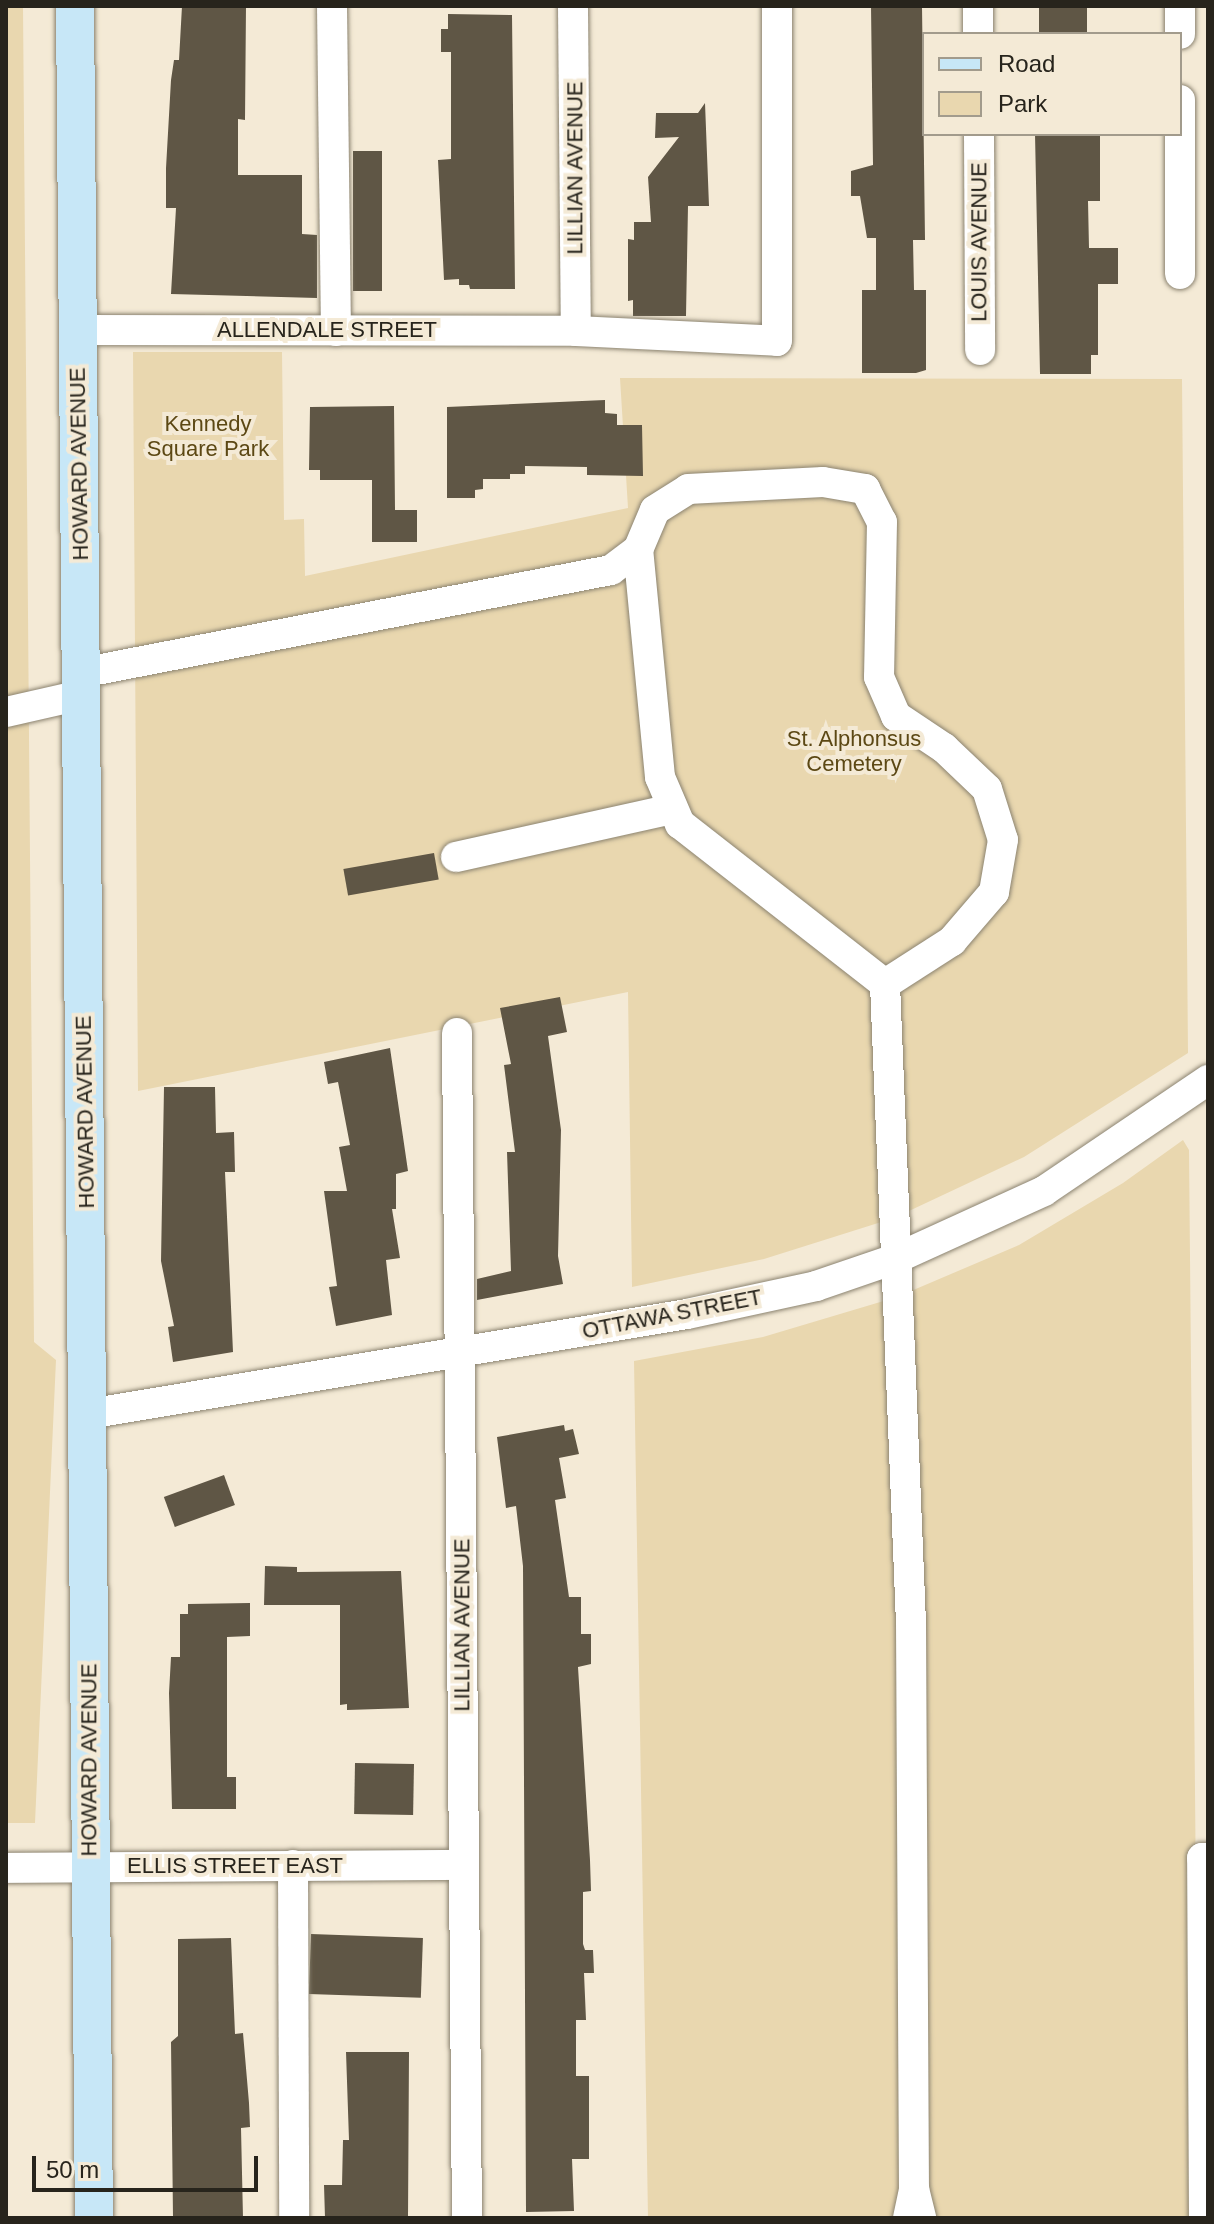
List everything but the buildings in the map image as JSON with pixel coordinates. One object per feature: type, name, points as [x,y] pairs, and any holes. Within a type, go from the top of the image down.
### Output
[{"type":"main road","name":"HOWARD AVENUE","points":[[75,6],[94,2218]]},
{"type":"street","points":[[332,6],[336,331]]},
{"type":"street","name":"LILLIAN AVENUE","points":[[573,6],[576,331]]},
{"type":"street","name":"ALLENDALE STREET","points":[[78,330],[576,331],[777,341],[777,6]]},
{"type":"street","points":[[978,6],[978,32]]},
{"type":"street","points":[[1180,6],[1180,32]]},
{"type":"street","name":"LOUIS AVENUE","points":[[979,136],[980,350]]},
{"type":"street","points":[[1180,136],[1180,274]]},
{"type":"street","points":[[885,984],[952,941],[994,892],[1003,840],[987,789],[944,748],[896,716],[879,677],[882,522],[865,489],[823,482],[688,489],[655,510],[638,550],[660,777],[680,824],[885,984],[911,1622],[911,2203],[921,2218]]},
{"type":"street","points":[[6,712],[81,684],[611,570],[638,550]]},
{"type":"street","points":[[456,857],[673,809]]},
{"type":"street","name":"LILLIAN AVENUE","points":[[457,1033],[467,2218]]},
{"type":"street","name":"OTTAWA STREET","points":[[88,1414],[702,1311],[816,1286],[895,1259],[1044,1191],[1208,1080]]},
{"type":"street","points":[[1204,2218],[1205,1858]]},
{"type":"street","points":[[293,1865],[294,2218]]},
{"type":"street","name":"ELLIS STREET EAST","points":[[6,1868],[464,1865]]},
{"type":"green space","points":[[6,6],[23,6],[34,1342],[56,1360],[35,1823],[6,1823]]},
{"type":"green space","name":"St. Alphonsus Cemetery","points":[[133,352],[282,352],[284,520],[304,519],[305,576],[628,508],[620,378],[1182,379],[1188,1053],[1024,1157],[894,1218],[764,1259],[632,1287],[628,992],[138,1091]]},
{"type":"green space","points":[[1183,1140],[1189,1150],[1199,2218],[648,2218],[634,1361],[763,1337],[897,1297],[1019,1245],[1123,1183]]},
{"type":"park label","name":"Kennedy Square Park","points":[[208,436]]}]
